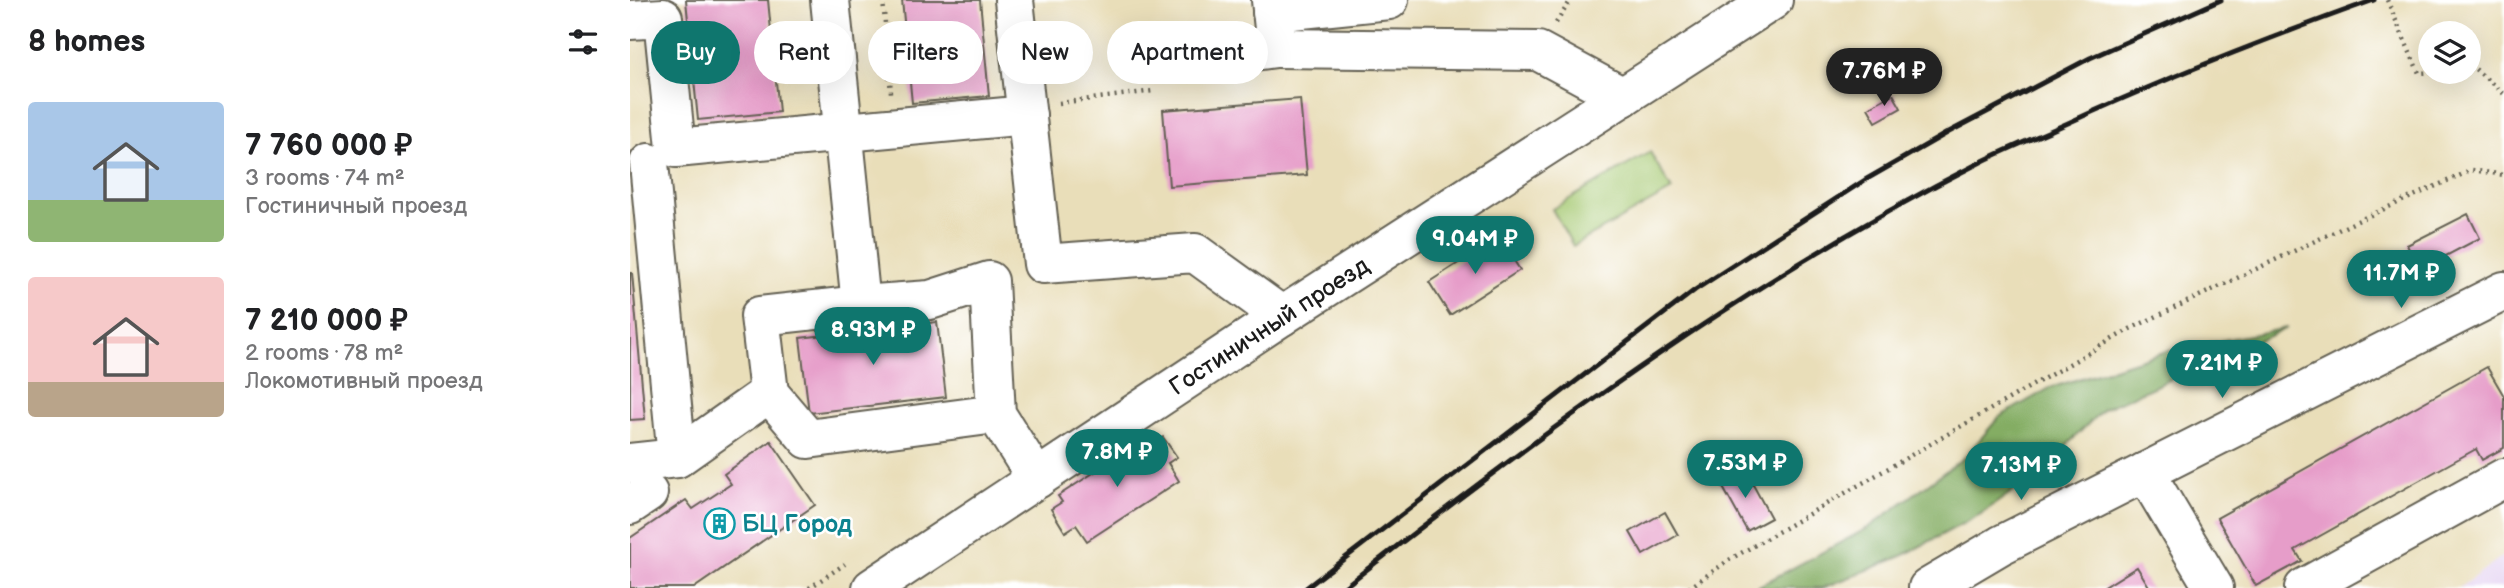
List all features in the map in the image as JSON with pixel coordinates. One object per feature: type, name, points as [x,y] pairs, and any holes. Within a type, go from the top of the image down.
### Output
[{"type":"street","points":[[830,0],[861,305]]},
{"type":"street","points":[[1014,0],[1043,264],[1195,253],[1282,316]]},
{"type":"street","points":[[1273,20],[1389,0]]},
{"type":"street","name":"Гостиничный проезд","points":[[872,588],[1282,316],[1773,0]]},
{"type":"street","points":[[630,20],[663,18],[652,154],[677,457]]},
{"type":"street","points":[[1273,20],[1538,51],[1623,97]]},
{"type":"street","points":[[652,154],[1027,115]]},
{"type":"street","points":[[996,414],[808,439],[769,393],[760,316],[930,300],[989,281],[996,414],[1037,479]]},
{"type":"street","points":[[1928,588],[2001,545],[2504,291]]},
{"type":"street","points":[[636,487],[769,393]]},
{"type":"street","points":[[2145,472],[2214,588]]},
{"type":"street","points":[[2304,588],[2504,478]]},
{"type":"path","points":[[2387,0],[2418,74]]},
{"type":"path","points":[[2481,74],[2504,94]]},
{"type":"path","points":[[1689,588],[1729,560],[2130,330],[2354,222],[2472,170],[2504,176]]},
{"type":"shaded area","points":[[2504,555],[2504,588],[2459,588]]},
{"type":"green space","points":[[1650,152],[1672,190],[1573,246],[1552,209]]},
{"type":"green space","points":[[2287,328],[2103,409],[2041,471],[1981,514],[1902,556],[1823,588],[1755,588],[1868,528],[1966,456],[1999,417],[2050,388],[2167,351]]},
{"type":"building","points":[[686,0],[768,0],[770,21],[754,21],[754,84],[776,84],[779,112],[698,120],[694,84],[740,84],[740,21],[688,21]]},
{"type":"building","points":[[902,0],[980,0],[982,21],[904,21]]},
{"type":"building","points":[[983,32],[989,96],[912,103],[910,84],[983,84]]},
{"type":"building","points":[[1893,94],[1901,108],[1876,122],[1868,108]]},
{"type":"building","points":[[1300,99],[1307,175],[1169,186],[1163,110]]},
{"type":"building","points":[[2468,214],[2480,238],[2419,270],[2407,245]]},
{"type":"building","points":[[1499,237],[1520,270],[1450,315],[1429,282]]},
{"type":"building","points":[[630,273],[645,419],[630,420]]},
{"type":"building","points":[[937,322],[946,397],[809,413],[800,338]]},
{"type":"building","points":[[2487,367],[2504,396],[2504,448],[2482,460],[2476,449],[2386,499],[2295,550],[2302,561],[2256,586],[2217,518]]},
{"type":"building","points":[[1150,436],[1154,443],[1163,437],[1177,457],[1168,463],[1179,481],[1087,541],[1076,525],[1065,532],[1051,509],[1062,502],[1058,496]]},
{"type":"building","name":"БЦ Город","points":[[771,441],[815,505],[694,588],[630,588],[630,538],[686,500],[693,509],[731,484],[724,474]]},
{"type":"building","points":[[1744,468],[1771,518],[1747,531],[1720,482]]},
{"type":"building","points":[[1665,512],[1678,535],[1643,555],[1630,532]]},
{"type":"building","points":[[2137,567],[2150,588],[2103,588]]},
{"type":"railway","points":[[1306,588],[1695,290],[1865,180],[1949,132],[2090,58],[2221,0]]},
{"type":"railway","points":[[1343,588],[1496,471],[1652,359],[1731,306],[1896,207],[1992,157],[2144,90],[2258,43],[2374,0]]},
{"type":"place","name":"БЦ Город","points":[[719,524]]}]
